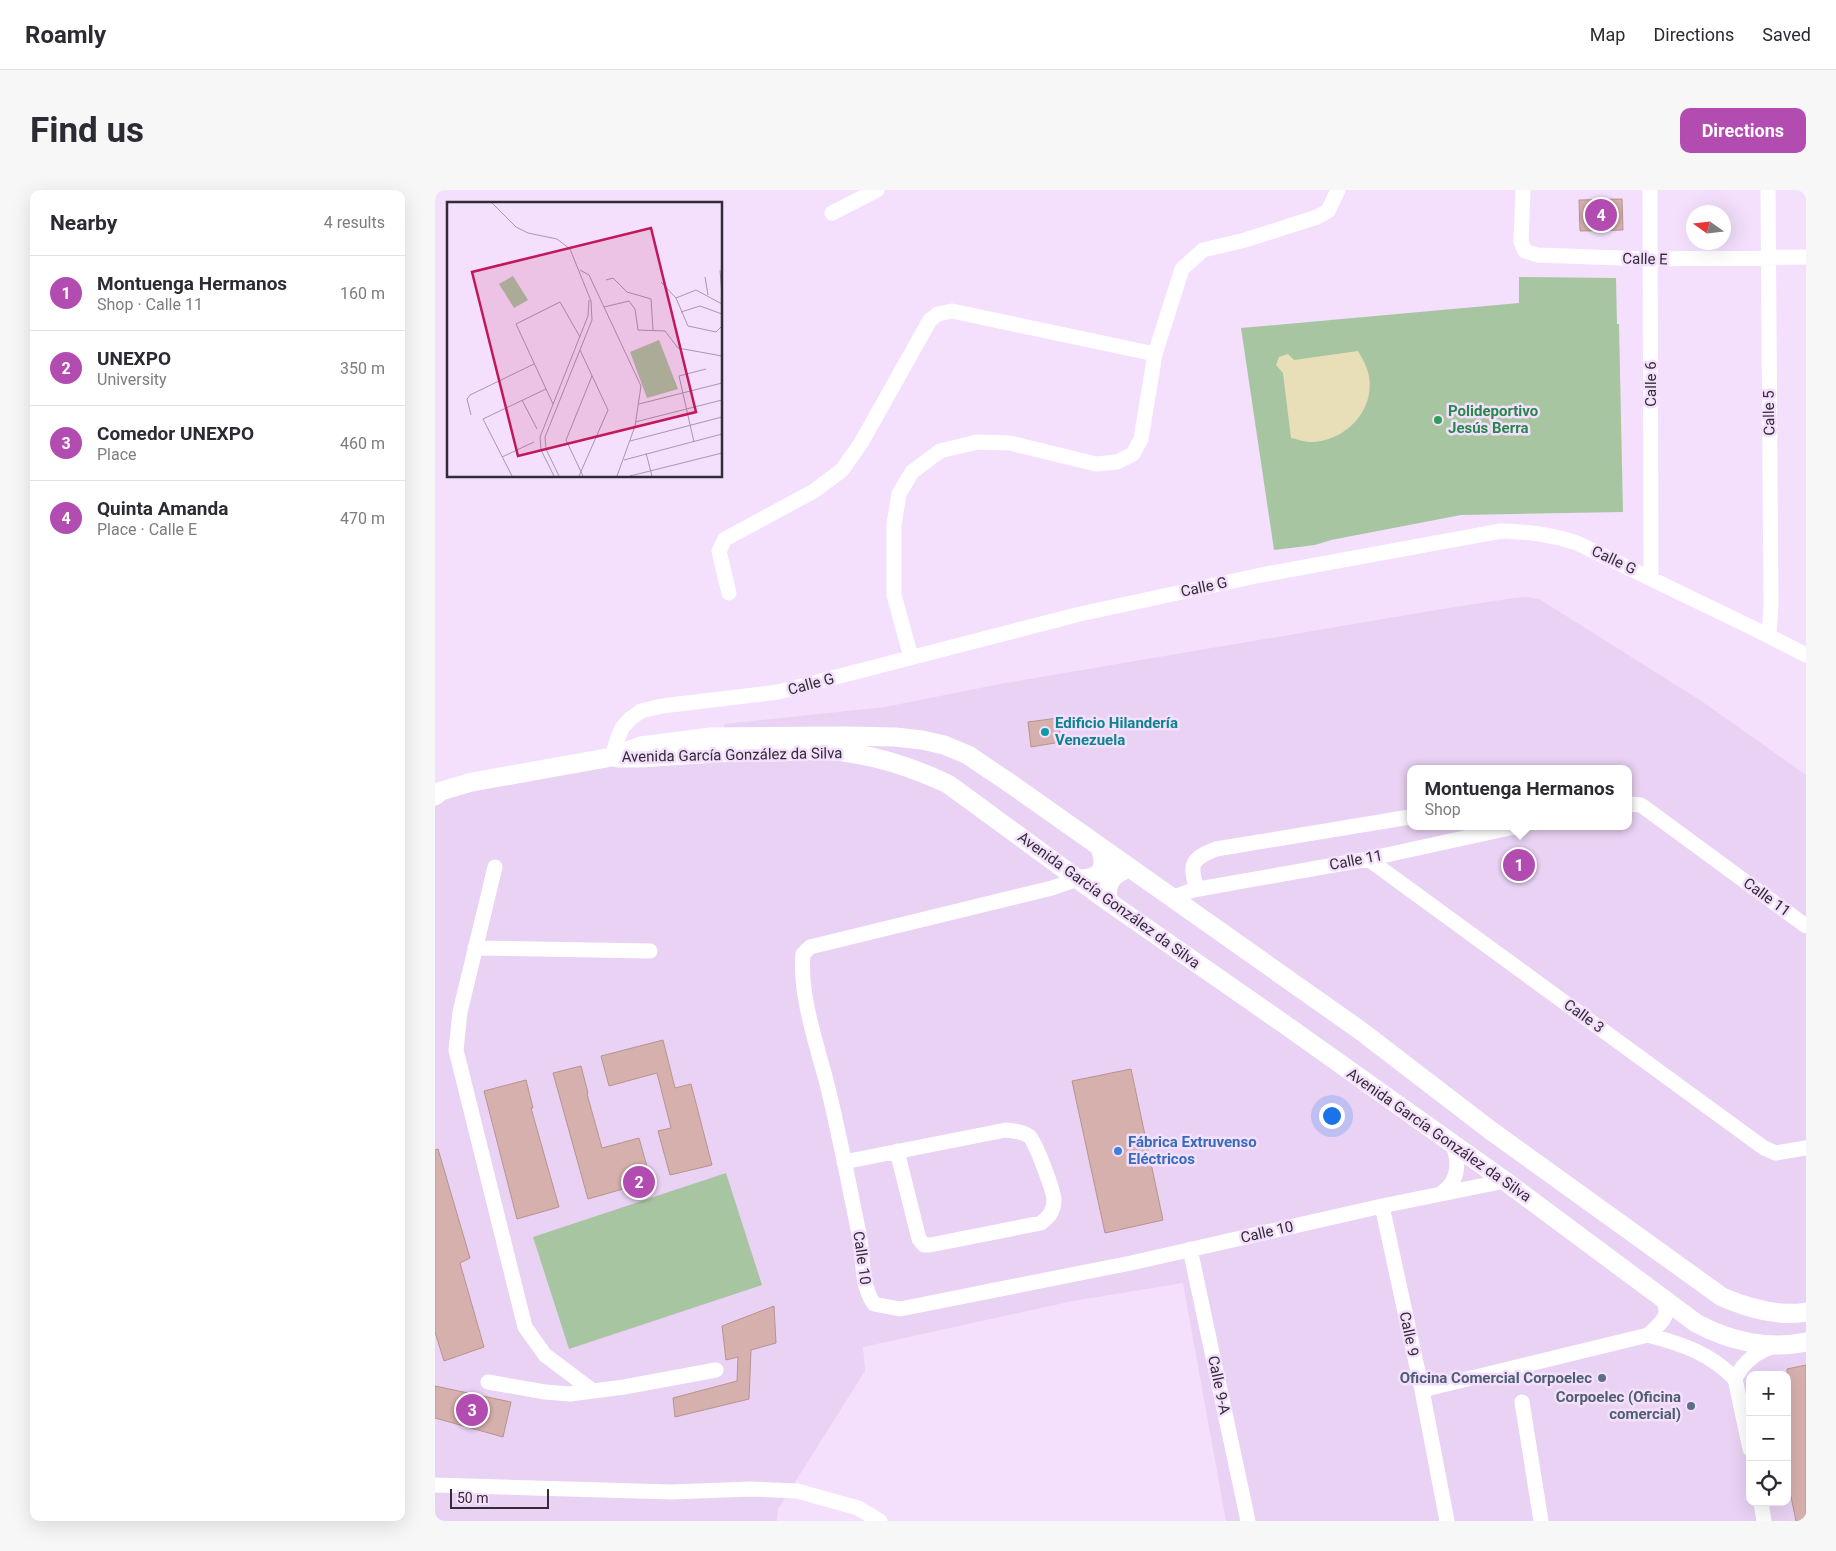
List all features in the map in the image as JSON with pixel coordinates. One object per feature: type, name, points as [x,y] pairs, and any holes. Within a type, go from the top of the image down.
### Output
[{"type":"main road","name":"Avenida García González da Silva","points":[[612,757],[641,746],[711,737],[856,736],[922,740],[952,748],[979,761],[1361,1031],[1490,1130],[1722,1297],[1757,1310],[1790,1313],[1806,1312]]},
{"type":"main road","name":"Avenida García González da Silva","points":[[612,757],[642,759],[702,754],[823,751],[849,753],[919,770],[947,784],[1109,902],[1505,1180],[1696,1323],[1713,1332],[1747,1343],[1785,1344],[1806,1342]]},
{"type":"main road","points":[[435,796],[441,791],[472,782],[612,757]]},
{"type":"main road","points":[[1078,879],[1087,879],[1100,871],[1104,865],[1104,856],[1099,846]]},
{"type":"main road","points":[[1109,902],[1107,895],[1109,881],[1119,872],[1129,868]]},
{"type":"street","points":[[832,213],[877,190]]},
{"type":"street","points":[[911,657],[894,595],[894,525],[899,494],[912,472],[940,451],[977,442],[1010,443],[1096,464],[1117,462],[1133,454],[1141,439],[1155,354],[1182,269],[1203,250],[1245,240],[1317,217],[1328,211],[1338,190]]},
{"type":"street","name":"Calle E","points":[[1523,190],[1521,242],[1525,251],[1537,255],[1650,260],[1806,257]]},
{"type":"street","name":"Calle 6","points":[[1650,190],[1651,578]]},
{"type":"street","name":"Calle 5","points":[[1768,190],[1771,604],[1769,636]]},
{"type":"street","points":[[729,593],[719,551],[725,539],[814,491],[842,470],[861,444],[930,320],[938,314],[952,311],[1155,354]]},
{"type":"street","name":"Calle G","points":[[612,757],[623,728],[630,718],[641,711],[662,706],[778,692],[1080,614],[1261,575],[1501,531],[1552,535],[1577,543],[1806,655]]},
{"type":"street","name":"Calle 11","points":[[1632,804],[1641,805],[1806,926]]},
{"type":"street","points":[[1188,909],[1195,890],[1194,863],[1198,856],[1215,849],[1407,817]]},
{"type":"street","name":"Calle 11","points":[[1172,898],[1195,890],[1368,859],[1501,830]]},
{"type":"street","name":"Calle 3","points":[[1368,859],[1763,1148],[1776,1153],[1806,1148]]},
{"type":"street","points":[[495,867],[460,1012],[456,1050],[525,1327],[545,1355],[593,1391]]},
{"type":"street","name":"Calle 10","points":[[1078,879],[1052,888],[818,944],[803,954],[801,969],[806,998],[845,1162],[862,1246],[868,1295],[874,1304],[900,1309],[1131,1263],[1505,1180]]},
{"type":"street","points":[[475,948],[650,952]]},
{"type":"street","points":[[845,1162],[897,1151],[1006,1130],[1019,1131],[1031,1136],[1036,1145],[1054,1198],[1049,1218],[1041,1223],[924,1245],[919,1239],[897,1151]]},
{"type":"street","points":[[1440,1194],[1454,1180],[1456,1172],[1457,1158],[1452,1143]]},
{"type":"street","name":"Calle 9","points":[[1382,1206],[1447,1521]]},
{"type":"street","name":"Calle 9-A","points":[[1190,1249],[1248,1521]]},
{"type":"street","points":[[1648,1335],[1663,1321],[1667,1312],[1659,1294]]},
{"type":"street","points":[[1421,1390],[1648,1335],[1679,1343],[1723,1366],[1735,1379],[1746,1430]]},
{"type":"street","points":[[1735,1379],[1746,1361],[1753,1356],[1772,1347],[1785,1344]]},
{"type":"street","points":[[488,1382],[545,1392],[570,1394],[716,1370]]},
{"type":"street","points":[[1522,1402],[1541,1521]]},
{"type":"street","points":[[435,1485],[672,1492],[750,1489],[797,1491],[858,1508],[881,1521]]},
{"type":"street","points":[[1762,1506],[1764,1521]]},
{"type":"shaded area","points":[[1526,597],[1539,599],[1700,700],[1806,775],[1806,1521],[1226,1521],[1183,1283],[1073,1301],[863,1347],[865,1371],[778,1509],[777,1521],[435,1521],[435,797],[502,776],[729,752],[724,724],[885,707],[1000,684],[1442,609]]},
{"type":"green space","name":"Polideportivo Jesús Berra","points":[[1519,277],[1616,278],[1617,324],[1619,324],[1623,512],[1461,515],[1331,540],[1315,545],[1274,550],[1241,328],[1519,303]]},
{"type":"green space","points":[[726,1173],[762,1285],[569,1349],[533,1237]]},
{"type":"sand","points":[[1358,351],[1365,363],[1370,389],[1362,413],[1345,431],[1323,441],[1308,442],[1291,438],[1283,373],[1276,365],[1279,357],[1288,354],[1294,360]]},
{"type":"building","points":[[1622,199],[1623,230],[1580,231],[1579,200]]},
{"type":"building","name":"Edificio Hilandería Venezuela","points":[[1058,718],[1061,742],[1031,747],[1028,722]]},
{"type":"building","points":[[663,1040],[675,1088],[691,1084],[712,1165],[670,1175],[658,1131],[671,1128],[657,1073],[609,1086],[601,1056]]},
{"type":"building","points":[[581,1066],[602,1148],[639,1138],[651,1181],[588,1199],[553,1073]]},
{"type":"building","name":"Fábrica Extruvenso Eléctricos","points":[[1131,1069],[1163,1220],[1105,1233],[1072,1081]]},
{"type":"building","points":[[526,1080],[533,1108],[531,1108],[559,1207],[517,1219],[484,1091]]},
{"type":"building","points":[[438,1149],[470,1258],[460,1263],[484,1347],[444,1361],[435,1332],[435,1150]]},
{"type":"building","points":[[774,1306],[776,1343],[751,1350],[749,1399],[675,1417],[673,1398],[737,1381],[738,1357],[726,1360],[722,1326]]},
{"type":"building","points":[[1806,1365],[1806,1521],[1796,1521],[1791,1497],[1791,1371],[1787,1371],[1787,1369]]},
{"type":"building","points":[[435,1386],[511,1402],[503,1437],[435,1418]]},
{"type":"place","name":"Quinta Amanda","points":[[1601,215]]},
{"type":"place","name":"Polideportivo Jesús Berra","points":[[1438,420]]},
{"type":"place","name":"Edificio Hilandería Venezuela","points":[[1045,732]]},
{"type":"place","name":"Montuenga Hermanos","points":[[1519,865]]},
{"type":"place","name":"Fábrica Extruvenso Eléctricos","points":[[1118,1151]]},
{"type":"place","name":"UNEXPO","points":[[639,1182]]},
{"type":"place","name":"Oficina Comercial Corpoelec","points":[[1602,1378]]},
{"type":"place","name":"Corpoelec (Oficina comercial)","points":[[1691,1406]]},
{"type":"place","name":"Comedor UNEXPO","points":[[472,1410]]}]
